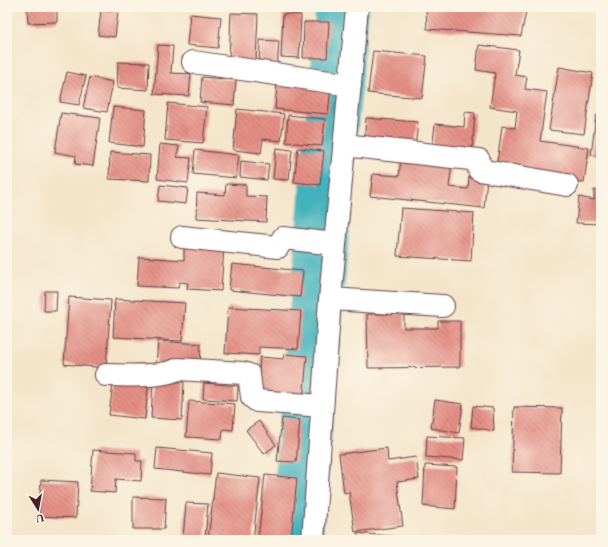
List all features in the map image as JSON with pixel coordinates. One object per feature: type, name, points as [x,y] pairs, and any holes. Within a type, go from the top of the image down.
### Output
[{"type":"street","points":[[313,540],[312,405],[330,298],[326,243],[344,145],[339,84],[357,7]]},
{"type":"street","points":[[193,62],[339,84]]},
{"type":"street","points":[[344,145],[479,160],[479,170],[567,185]]},
{"type":"street","points":[[182,237],[278,247],[283,238],[326,243]]},
{"type":"street","points":[[330,298],[443,306]]},
{"type":"street","points":[[106,375],[150,375],[173,372],[178,369],[243,373],[249,375],[252,397],[257,401],[312,405]]},
{"type":"building","points":[[27,7],[57,7],[57,22],[28,23]]},
{"type":"building","points":[[426,7],[527,7],[521,36],[427,29]]},
{"type":"building","points":[[101,10],[118,11],[115,37],[98,35]]},
{"type":"building","points":[[231,13],[258,14],[256,61],[229,60]]},
{"type":"building","points":[[190,14],[221,17],[218,48],[187,45]]},
{"type":"building","points":[[283,14],[301,15],[299,58],[281,57]]},
{"type":"building","points":[[304,22],[329,22],[327,58],[303,58]]},
{"type":"building","points":[[260,40],[279,41],[277,70],[259,69]]},
{"type":"building","points":[[158,45],[173,46],[171,73],[191,74],[189,96],[154,94]]},
{"type":"building","points":[[479,45],[519,50],[515,75],[527,77],[525,89],[547,92],[540,141],[589,148],[584,182],[496,170],[502,126],[515,128],[517,111],[490,107],[495,73],[476,70]]},
{"type":"building","points":[[373,51],[427,56],[422,98],[368,93]]},
{"type":"building","points":[[118,62],[149,63],[148,90],[117,88]]},
{"type":"building","points":[[559,67],[593,73],[584,134],[549,130]]},
{"type":"building","points":[[67,72],[86,76],[79,105],[60,102]]},
{"type":"building","points":[[90,77],[113,82],[107,112],[83,108]]},
{"type":"building","points":[[202,77],[236,80],[234,105],[200,102]]},
{"type":"building","points":[[277,83],[331,88],[328,114],[275,109]]},
{"type":"building","points":[[168,103],[207,107],[203,143],[165,140]]},
{"type":"building","points":[[113,107],[146,110],[143,147],[109,143]]},
{"type":"building","points":[[237,109],[284,114],[281,141],[263,139],[261,153],[233,150]]},
{"type":"building","points":[[465,112],[475,113],[472,154],[432,150],[435,124],[464,127]]},
{"type":"building","points":[[61,113],[100,118],[93,166],[75,164],[76,156],[55,152]]},
{"type":"building","points":[[288,115],[325,119],[322,146],[286,142]]},
{"type":"building","points":[[596,116],[601,117],[601,156],[591,155]]},
{"type":"building","points":[[366,118],[418,122],[415,148],[364,144]]},
{"type":"building","points":[[160,144],[179,146],[177,157],[191,158],[188,183],[157,179]]},
{"type":"building","points":[[276,148],[292,150],[289,180],[273,179]]},
{"type":"building","points":[[298,148],[324,151],[320,185],[294,182]]},
{"type":"building","points":[[195,150],[239,155],[236,178],[193,174]]},
{"type":"building","points":[[110,152],[150,155],[149,181],[109,179]]},
{"type":"building","points":[[401,158],[452,163],[449,187],[468,189],[469,176],[487,178],[484,208],[370,196],[373,174],[399,176]]},
{"type":"building","points":[[241,161],[269,164],[267,180],[240,177]]},
{"type":"building","points":[[226,184],[246,185],[246,196],[267,197],[266,222],[196,218],[197,193],[225,195]]},
{"type":"building","points":[[160,185],[188,188],[186,204],[158,201]]},
{"type":"building","points":[[594,190],[601,192],[601,224],[576,223],[579,197],[594,200]]},
{"type":"building","points":[[401,208],[474,213],[471,261],[397,256]]},
{"type":"building","points":[[184,243],[224,246],[221,291],[187,289],[188,283],[179,282],[178,288],[137,286],[139,257],[184,260]]},
{"type":"building","points":[[232,264],[303,271],[300,297],[229,290]]},
{"type":"building","points":[[45,291],[57,291],[56,311],[44,311]]},
{"type":"building","points":[[69,297],[111,300],[106,368],[64,364]]},
{"type":"building","points":[[115,299],[185,303],[182,341],[113,337]]},
{"type":"building","points":[[228,307],[301,311],[298,349],[259,347],[259,355],[225,353]]},
{"type":"building","points":[[367,314],[404,314],[404,328],[438,328],[438,321],[460,321],[460,367],[368,368]]},
{"type":"building","points":[[158,341],[201,344],[200,367],[156,364]]},
{"type":"building","points":[[284,354],[307,356],[303,402],[257,397],[260,357],[283,359]]},
{"type":"building","points":[[153,381],[184,382],[182,420],[151,418]]},
{"type":"building","points":[[113,383],[148,387],[145,419],[109,415]]},
{"type":"building","points":[[204,383],[238,386],[237,401],[203,399]]},
{"type":"building","points":[[435,400],[463,404],[459,433],[431,428]]},
{"type":"building","points":[[189,401],[235,404],[233,430],[223,429],[222,439],[186,437]]},
{"type":"building","points":[[473,406],[493,408],[494,431],[471,427]]},
{"type":"building","points":[[514,407],[562,408],[560,473],[512,472]]},
{"type":"building","points":[[282,418],[300,420],[296,462],[277,461]]},
{"type":"building","points":[[259,421],[276,445],[264,454],[246,430]]},
{"type":"building","points":[[427,436],[465,438],[463,460],[426,457]]},
{"type":"building","points":[[157,448],[212,453],[210,475],[155,469]]},
{"type":"building","points":[[387,448],[388,461],[416,457],[419,479],[397,482],[403,526],[355,532],[349,492],[344,493],[339,454]]},
{"type":"building","points":[[93,450],[136,453],[136,461],[142,461],[141,481],[116,479],[115,493],[90,491]]},
{"type":"building","points":[[425,465],[457,467],[455,509],[423,506]]},
{"type":"building","points":[[216,473],[260,478],[253,540],[208,540]]},
{"type":"building","points":[[265,475],[297,478],[291,540],[258,540]]},
{"type":"building","points":[[41,480],[78,482],[76,518],[39,516]]},
{"type":"building","points":[[133,497],[166,498],[164,529],[133,529]]},
{"type":"building","points":[[186,503],[208,504],[205,539],[183,538]]},
{"type":"building","points":[[358,533],[399,537],[399,540],[357,540]]},
{"type":"waterway","points":[[296,540],[342,7]]}]
